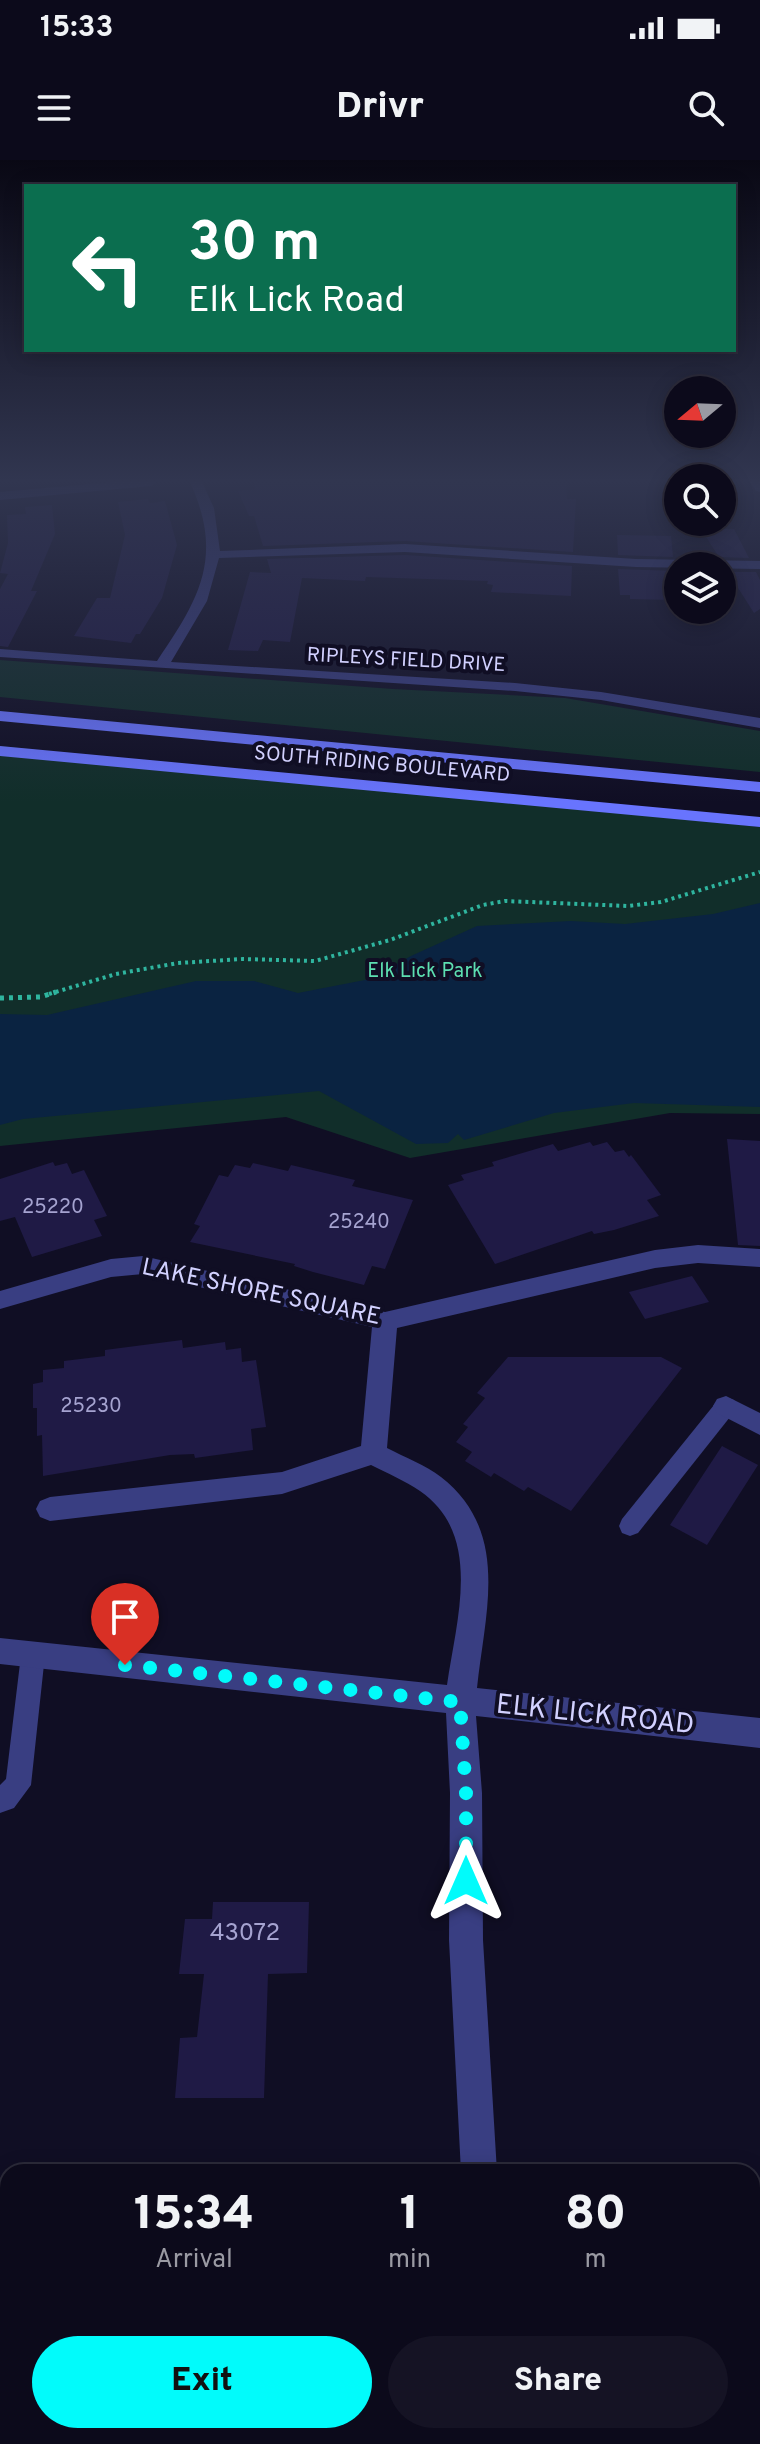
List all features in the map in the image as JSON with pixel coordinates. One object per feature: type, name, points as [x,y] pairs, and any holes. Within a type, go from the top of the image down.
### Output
[{"type":"street","points":[[161,666],[196,614],[206,589]]},
{"type":"street","name":"RIPLEYS FIELD DRIVE","points":[[0,653],[527,688],[638,702],[760,723]]},
{"type":"street","name":"SOUTH RIDING BOULEVARD","points":[[0,716],[760,787]]},
{"type":"street","name":"SOUTH RIDING BOULEVARD","points":[[0,751],[760,822]]},
{"type":"street","name":"LAKE SHORE SQUARE","points":[[0,1300],[111,1268],[143,1265],[385,1321],[655,1259],[698,1254],[760,1258]]},
{"type":"street","points":[[373,1453],[385,1321]]},
{"type":"street","points":[[726,1406],[760,1425]]},
{"type":"street","points":[[50,1509],[282,1483],[373,1453],[431,1484],[462,1517],[470,1532],[475,1579],[460,1702],[466,1793],[466,1940],[479,2164]]},
{"type":"street","name":"ELK LICK ROAD","points":[[0,1651],[760,1733]]},
{"type":"lane","points":[[630,1526],[726,1406]]},
{"type":"lane","points":[[0,1800],[18,1785],[33,1655]]},
{"type":"path","points":[[0,998],[40,997],[116,974],[178,963],[243,959],[315,961],[377,944],[483,905],[505,901],[601,906],[661,902],[760,872]]},
{"type":"green space","points":[[0,660],[393,689],[565,698],[760,731],[760,772],[0,697]]},
{"type":"green space","name":"Elk Lick Park","points":[[0,746],[760,827],[760,1114],[670,1113],[410,1158],[286,1117],[0,1146]]},
{"type":"water","points":[[760,903],[760,1107],[634,1103],[554,1113],[464,1140],[458,1134],[448,1143],[416,1144],[319,1091],[23,1119],[0,1125],[0,1014],[47,1015],[196,981],[254,981],[298,993],[370,979],[411,956],[477,926],[571,921],[625,924],[713,914]]},
{"type":"building","points":[[0,589],[37,591],[8,647],[0,646]]},
{"type":"building","points":[[112,589],[165,589],[140,634],[136,634],[131,643],[74,636],[97,598],[110,598]]},
{"type":"building","points":[[245,589],[300,589],[290,642],[263,640],[258,651],[228,650]]},
{"type":"building","points":[[492,589],[571,589],[571,596],[491,592]]},
{"type":"building","points":[[620,589],[664,589],[664,600],[630,599],[630,595],[620,595]]},
{"type":"building","points":[[739,589],[760,589],[760,609],[754,613]]},
{"type":"building","points":[[727,1139],[760,1141],[760,1246],[738,1245]]},
{"type":"building","points":[[590,1142],[593,1146],[607,1142],[615,1152],[624,1150],[629,1157],[631,1155],[661,1195],[647,1200],[659,1216],[614,1230],[594,1234],[592,1231],[495,1264],[448,1185],[464,1180],[461,1175],[494,1166],[492,1162],[553,1144],[558,1151]]},
{"type":"building","points":[[53,1162],[55,1166],[67,1163],[72,1174],[84,1170],[107,1216],[94,1220],[102,1236],[32,1257],[15,1217],[0,1221],[0,1179]]},
{"type":"building","points":[[253,1163],[288,1171],[291,1165],[355,1180],[352,1186],[413,1200],[385,1269],[372,1266],[364,1285],[313,1272],[295,1264],[190,1242],[200,1226],[194,1224],[219,1175],[228,1177],[235,1165],[250,1168]]},
{"type":"building","points":[[692,1276],[709,1302],[645,1319],[629,1292]]},
{"type":"building","points":[[182,1340],[183,1348],[225,1342],[226,1350],[241,1348],[242,1362],[256,1360],[266,1427],[251,1429],[253,1450],[195,1458],[194,1454],[170,1455],[43,1476],[42,1435],[37,1436],[33,1384],[43,1382],[43,1370],[64,1368],[64,1361],[105,1356],[105,1350]]},
{"type":"building","points":[[508,1357],[661,1357],[682,1368],[571,1511],[528,1487],[524,1491],[494,1473],[491,1477],[465,1461],[472,1452],[456,1442],[468,1427],[463,1424],[485,1398],[477,1393]]},
{"type":"building","points":[[722,1446],[758,1465],[707,1545],[670,1525]]},
{"type":"building","points":[[213,1902],[309,1902],[307,1973],[268,1974],[264,2098],[175,2098],[180,2038],[197,2037],[204,1974],[179,1974],[185,1919],[212,1919]]},
{"type":"route","points":[[125,1665],[460,1702],[466,1793],[466,1881]]}]
